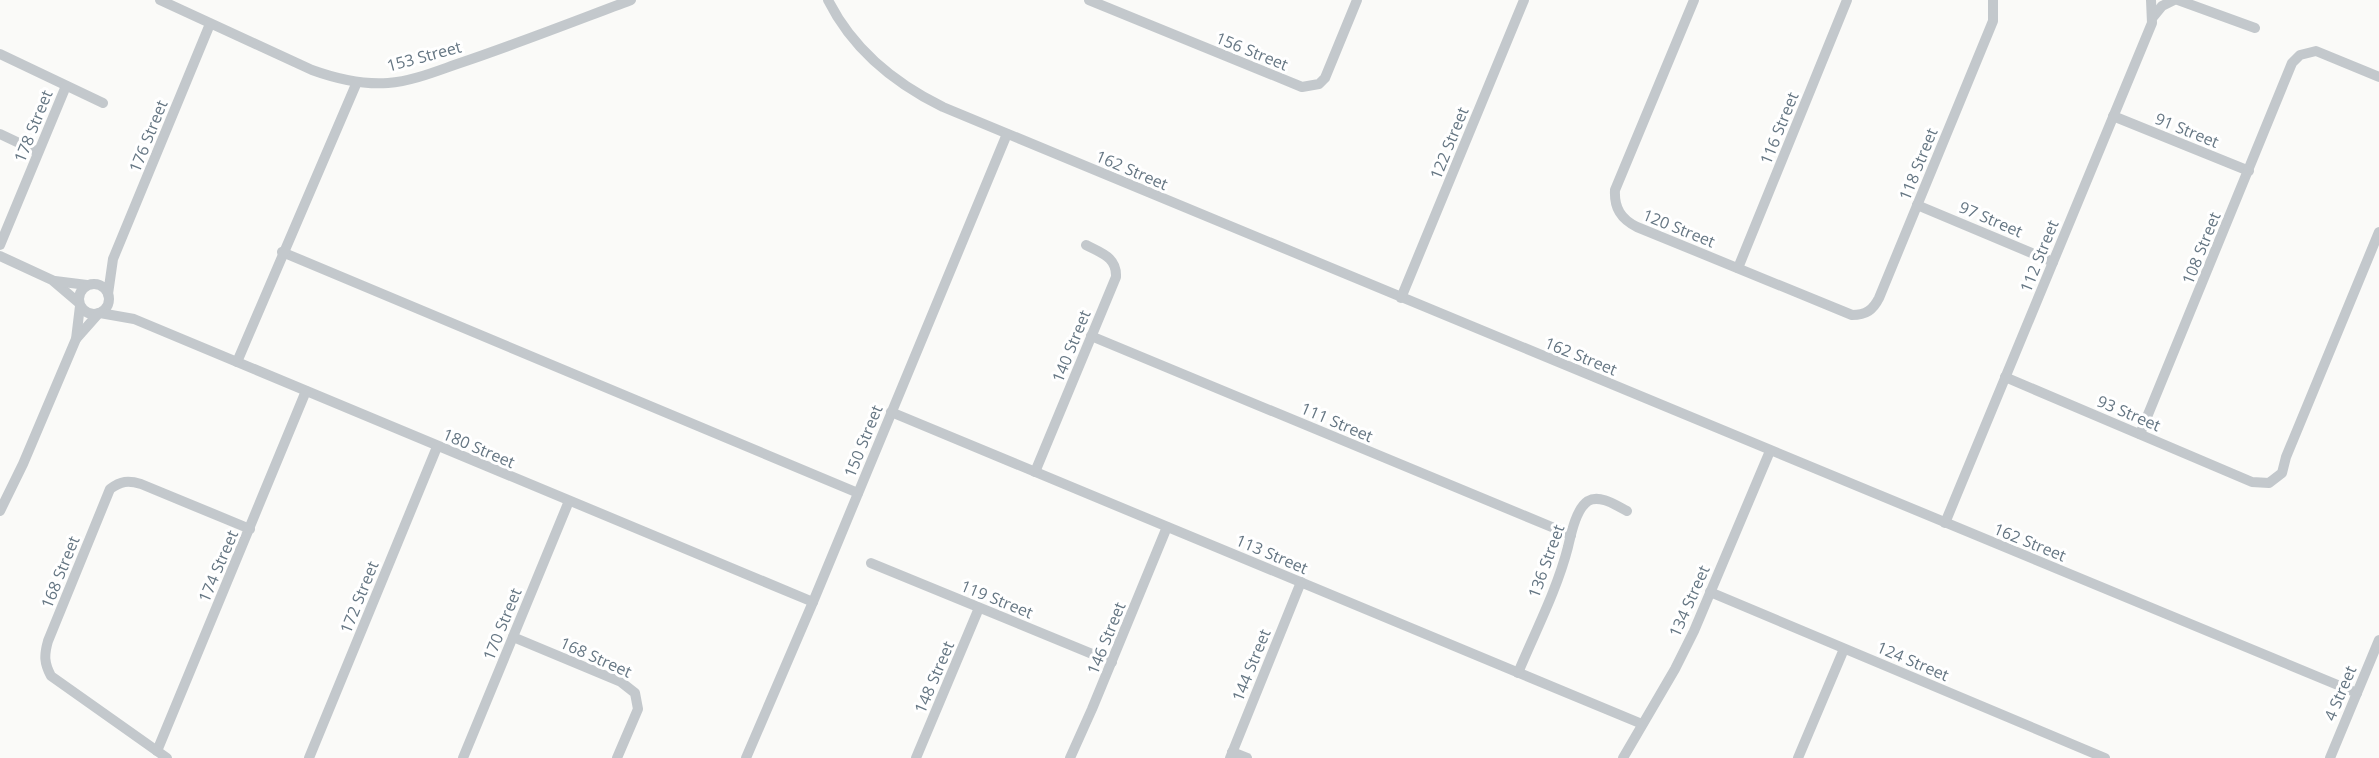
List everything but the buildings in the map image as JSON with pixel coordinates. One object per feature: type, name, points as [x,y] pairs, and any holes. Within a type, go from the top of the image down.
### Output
[{"type":"street","name":"153 Street","points":[[160,0],[330,77],[357,82],[390,83],[409,79],[499,49],[631,0]]},
{"type":"street","name":"162 Street","points":[[828,0],[851,37],[870,59],[892,78],[934,103],[2357,693]]},
{"type":"street","name":"156 Street","points":[[1089,0],[1302,87],[1311,87],[1325,78],[1358,0]]},
{"type":"street","name":"122 Street","points":[[1401,298],[1524,0]]},
{"type":"street","name":"120 Street","points":[[1694,0],[1615,190],[1617,208],[1628,223],[1844,312]]},
{"type":"street","name":"116 Street","points":[[1738,268],[1847,0]]},
{"type":"street","name":"118 Street","points":[[1844,312],[1861,315],[1875,306],[1993,21],[1993,0]]},
{"type":"street","name":"112 Street","points":[[1946,523],[2153,17],[2151,0]]},
{"type":"street","points":[[2153,17],[2162,6],[2176,0],[2255,28]]},
{"type":"street","name":"176 Street","points":[[109,295],[113,259],[210,24]]},
{"type":"street","name":"108 Street","points":[[2140,434],[2296,59],[2305,53],[2316,51],[2379,77]]},
{"type":"street","points":[[0,54],[103,103]]},
{"type":"street","points":[[237,362],[282,252],[357,82]]},
{"type":"street","name":"178 Street","points":[[0,245],[66,86]]},
{"type":"street","name":"91 Street","points":[[2113,116],[2249,171]]},
{"type":"street","points":[[0,134],[38,152]]},
{"type":"street","name":"150 Street","points":[[746,758],[1007,134]]},
{"type":"street","name":"97 Street","points":[[1917,205],[2053,262]]},
{"type":"street","name":"93 Street","points":[[2006,377],[2257,484],[2269,483],[2282,473],[2286,457],[2379,232]]},
{"type":"street","name":"140 Street","points":[[1035,472],[1116,277],[1116,270],[1110,258],[1086,245]]},
{"type":"street","points":[[282,252],[858,494]]},
{"type":"street","points":[[0,256],[52,280],[88,313],[99,313]]},
{"type":"street","name":"176 Street","points":[[88,284],[113,259]]},
{"type":"street","points":[[52,280],[99,284],[109,295],[107,306],[76,339]]},
{"type":"street","points":[[0,511],[23,464],[76,339],[80,292],[88,284]]},
{"type":"street","name":"180 Street","points":[[109,295],[134,319]]},
{"type":"street","name":"180 Street","points":[[99,313],[134,319],[813,602]]},
{"type":"street","name":"111 Street","points":[[1091,336],[1571,535]]},
{"type":"street","name":"174 Street","points":[[156,751],[306,392]]},
{"type":"street","name":"113 Street","points":[[891,412],[1642,724]]},
{"type":"street","name":"172 Street","points":[[309,758],[437,447]]},
{"type":"street","name":"134 Street","points":[[1623,758],[1675,669],[1770,451]]},
{"type":"street","name":"168 Street","points":[[167,758],[51,676],[45,665],[44,653],[48,641],[110,489],[119,482],[130,480],[250,529]]},
{"type":"street","name":"136 Street","points":[[1518,673],[1564,563],[1571,535],[1583,506],[1587,502],[1599,499],[1627,511]]},
{"type":"street","name":"170 Street","points":[[463,758],[569,501]]},
{"type":"street","name":"146 Street","points":[[1070,758],[1167,527]]},
{"type":"street","name":"119 Street","points":[[871,563],[1112,662]]},
{"type":"street","name":"144 Street","points":[[1231,755],[1301,582]]},
{"type":"street","name":"124 Street","points":[[1710,592],[2105,758]]},
{"type":"street","name":"148 Street","points":[[916,758],[979,608]]},
{"type":"street","name":"168 Street","points":[[513,637],[621,682],[634,693],[638,709],[617,758]]},
{"type":"street","name":"4 Street","points":[[2330,758],[2379,639]]},
{"type":"street","points":[[1798,758],[1844,649]]},
{"type":"street","points":[[1231,755],[1247,758]]}]
